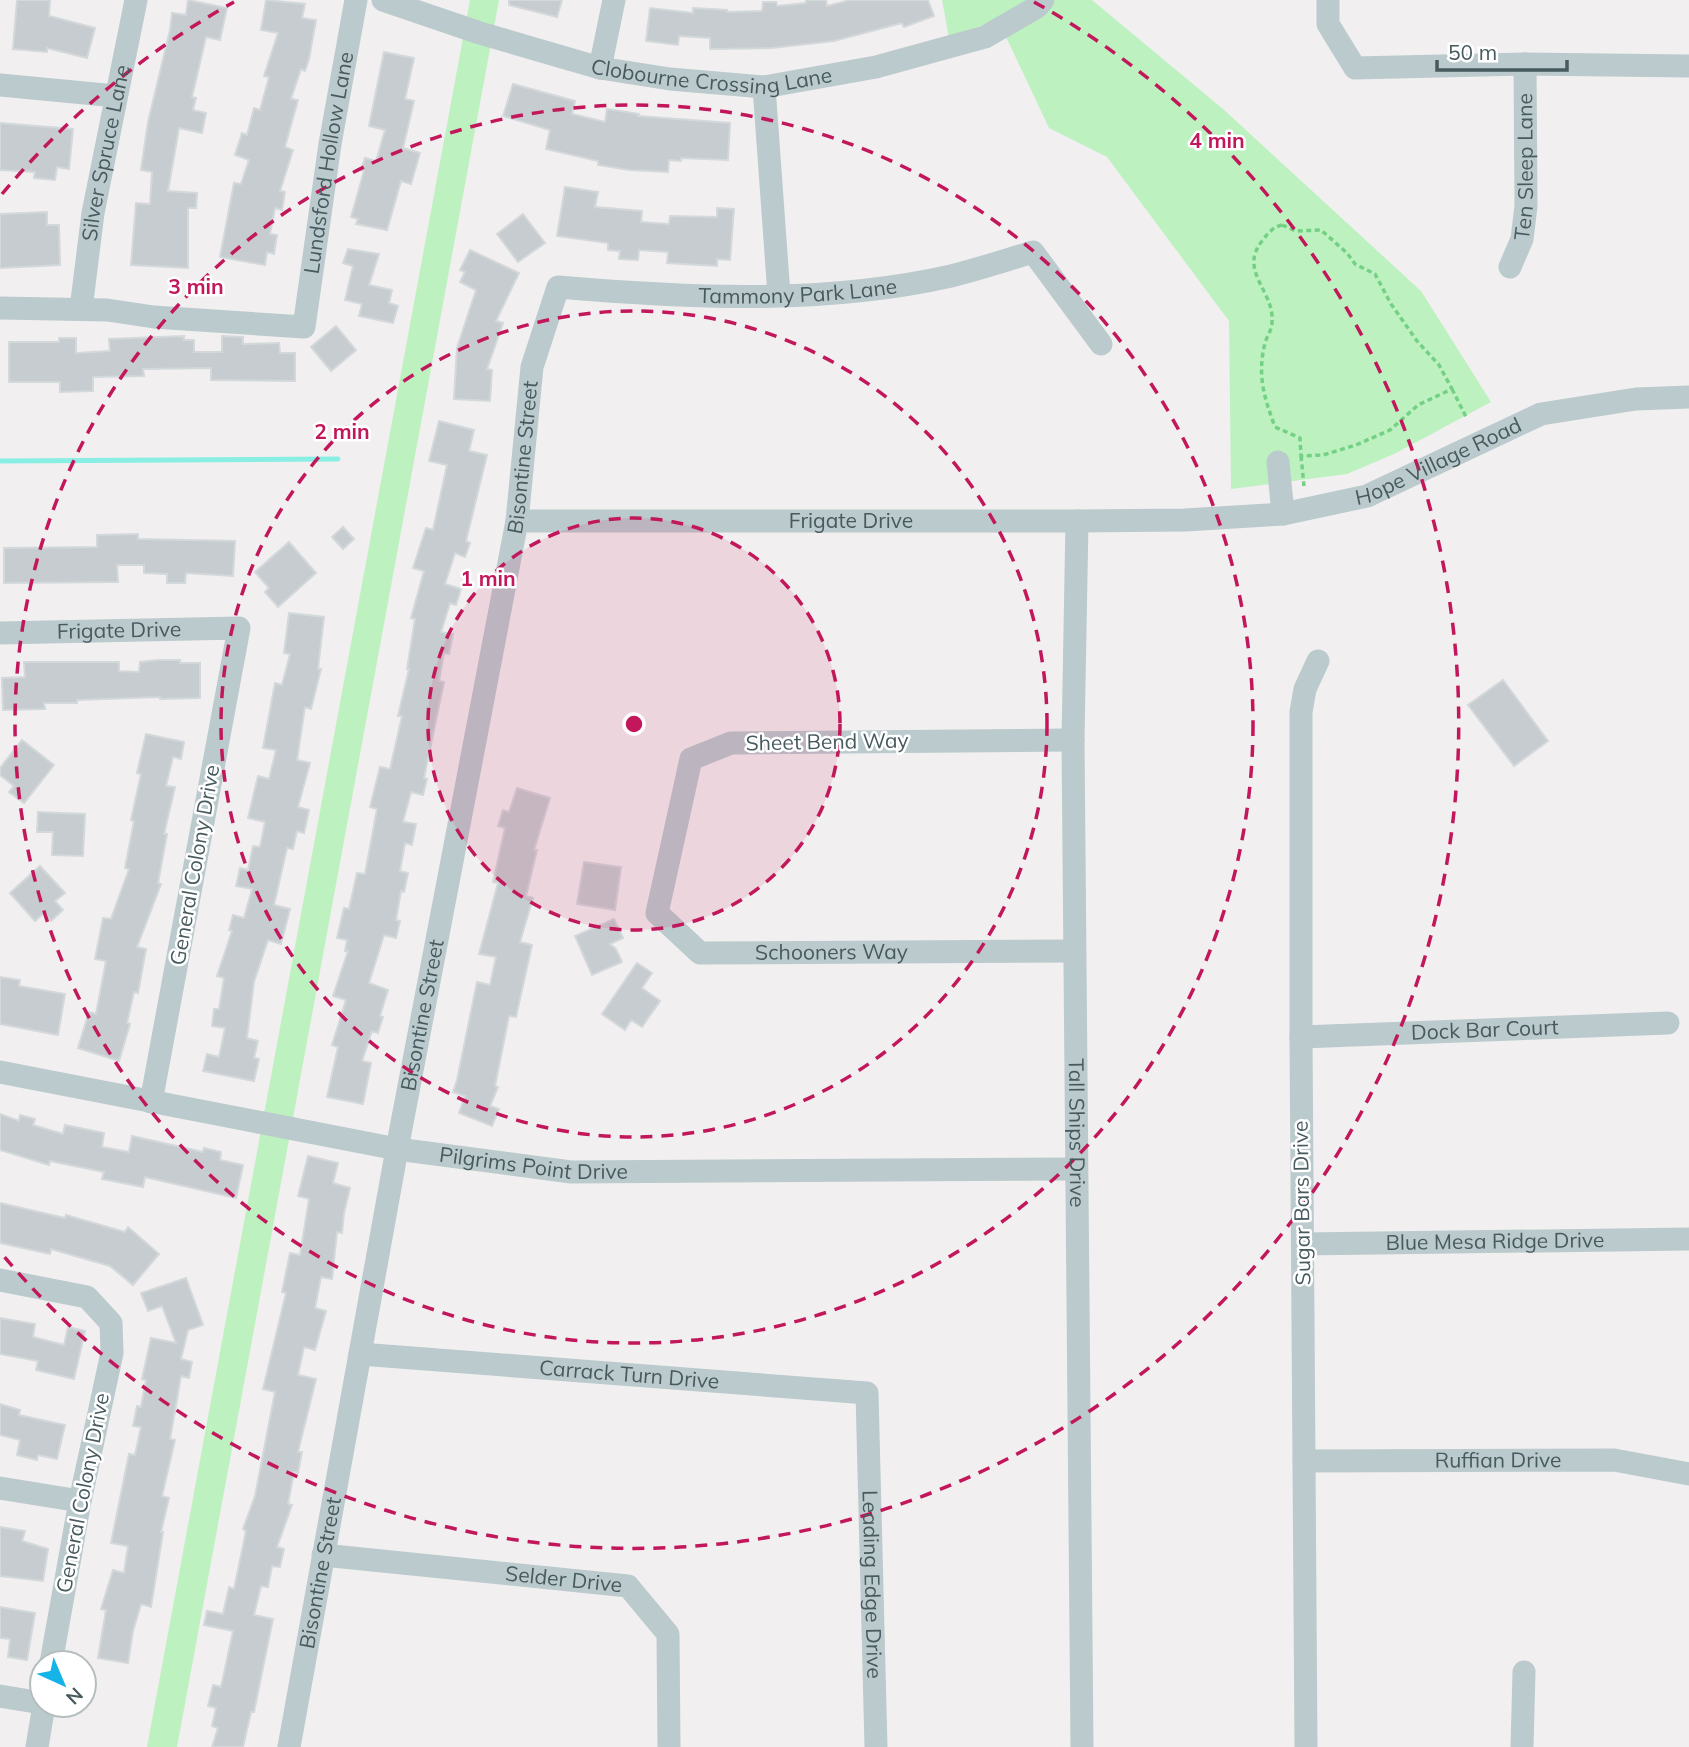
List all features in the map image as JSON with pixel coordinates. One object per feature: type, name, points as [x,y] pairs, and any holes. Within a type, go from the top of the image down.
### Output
[{"type":"street","name":"Silver Spruce Lane","points":[[81,309],[93,213],[136,0]]},
{"type":"street","name":"Lundsford Hollow Lane","points":[[81,309],[304,327],[330,144],[356,0]]},
{"type":"street","name":"Clobourne Crossing Lane","points":[[383,0],[480,33],[600,68],[670,79],[764,87],[876,67],[985,37],[1040,4]]},
{"type":"street","points":[[600,68],[614,0]]},
{"type":"street","points":[[1328,0],[1328,24],[1355,68],[1525,64],[1689,66]]},
{"type":"street","name":"Ten Sleep Lane","points":[[1510,267],[1522,239],[1526,206],[1525,64]]},
{"type":"street","points":[[0,85],[116,96]]},
{"type":"street","points":[[764,87],[779,295]]},
{"type":"street","name":"Tammony Park Lane","points":[[558,287],[672,296],[779,295],[864,290],[951,276],[1033,252],[1101,344]]},
{"type":"street","name":"Bisontine Street","points":[[289,1747],[397,1149],[517,521],[532,367],[558,287]]},
{"type":"street","points":[[0,308],[81,309]]},
{"type":"street","name":"Hope Village Road","points":[[1185,520],[1283,514],[1367,496],[1541,414],[1636,399],[1689,397]]},
{"type":"street","points":[[1278,462],[1283,514]]},
{"type":"street","name":"Frigate Drive","points":[[517,521],[1185,520]]},
{"type":"street","name":"Tall Ships Drive","points":[[1077,521],[1073,740],[1082,1747]]},
{"type":"street","name":"Frigate Drive","points":[[0,633],[239,628]]},
{"type":"street","name":"General Colony Drive","points":[[151,1102],[239,628]]},
{"type":"street","name":"Sugar Bars Drive","points":[[1306,1747],[1300,712],[1305,689],[1318,661]]},
{"type":"street","name":"Sheet Bend Way","points":[[668,863],[691,759],[731,743],[1073,740]]},
{"type":"street","name":"Schooners Way","points":[[668,863],[656,913],[699,953],[1074,951]]},
{"type":"street","name":"Dock Bar Court","points":[[1301,1037],[1668,1023]]},
{"type":"street","name":"Pilgrims Point Drive","points":[[0,1072],[397,1149],[571,1172],[1076,1169]]},
{"type":"street","name":"Blue Mesa Ridge Drive","points":[[1303,1244],[1689,1239]]},
{"type":"street","name":"General Colony Drive","points":[[0,1280],[87,1297],[111,1323],[112,1353],[80,1501],[54,1649]]},
{"type":"street","name":"Carrack Turn Drive","points":[[360,1354],[867,1393],[868,1423]]},
{"type":"street","name":"Leading Edge Drive","points":[[868,1423],[876,1747]]},
{"type":"street","name":"Ruffian Drive","points":[[1304,1461],[1614,1460],[1689,1474]]},
{"type":"street","points":[[0,1488],[80,1501]]},
{"type":"street","name":"Selder Drive","points":[[323,1555],[628,1586],[668,1634],[669,1747]]},
{"type":"street","points":[[1522,1747],[1524,1672]]},
{"type":"street","points":[[0,1696],[28,1701]]},
{"type":"street","points":[[37,1747],[41,1719]]},
{"type":"path","points":[[1304,486],[1300,438],[1275,427],[1262,394],[1262,359],[1265,340],[1273,322],[1272,312],[1254,266],[1253,255],[1274,227],[1282,225],[1296,231],[1321,230],[1348,253],[1355,264],[1375,274],[1391,304],[1417,341],[1439,365],[1467,419]]},
{"type":"path","points":[[1301,456],[1323,455],[1356,445],[1390,430],[1418,405],[1452,389]]},
{"type":"green space","points":[[470,0],[499,0],[177,1747],[147,1747]]},
{"type":"green space","points":[[942,0],[1092,0],[1223,109],[1421,291],[1491,402],[1396,453],[1347,474],[1231,489],[1229,321],[1107,157],[1049,128],[996,20],[949,38]]},
{"type":"building","points":[[17,0],[50,0],[49,16],[95,28],[87,58],[47,48],[47,52],[13,49]]},
{"type":"building","points":[[188,0],[227,8],[220,40],[206,37],[192,97],[196,98],[193,110],[206,113],[202,133],[179,128],[168,191],[197,193],[196,208],[188,208],[188,268],[131,265],[136,203],[150,204],[152,172],[141,170],[148,122],[172,13],[186,15]]},
{"type":"building","points":[[266,0],[305,4],[302,18],[316,20],[309,59],[305,71],[301,69],[291,99],[298,100],[285,147],[293,150],[280,191],[285,192],[282,210],[275,208],[270,234],[277,235],[274,254],[267,252],[265,265],[220,257],[234,183],[241,184],[249,160],[235,155],[242,133],[247,135],[254,108],[260,110],[269,77],[264,76],[278,33],[261,30]]},
{"type":"building","points":[[509,0],[562,0],[557,17],[509,5]]},
{"type":"building","points":[[806,0],[826,0],[827,6],[850,0],[928,0],[934,16],[904,27],[902,23],[834,41],[772,48],[710,49],[710,38],[679,36],[678,45],[646,41],[650,8],[693,13],[693,8],[727,12],[762,11],[763,2],[776,2],[777,6],[806,3]]},
{"type":"building","points":[[384,52],[414,58],[405,99],[414,101],[403,148],[420,153],[411,184],[401,181],[387,230],[356,224],[358,219],[351,217],[365,158],[376,161],[385,130],[369,126]]},
{"type":"building","points":[[513,84],[575,101],[572,114],[605,122],[607,109],[639,114],[638,116],[730,123],[728,160],[681,158],[681,161],[669,160],[668,172],[629,170],[598,165],[598,161],[546,149],[550,130],[503,116]]},
{"type":"building","points":[[0,123],[73,129],[69,169],[57,167],[55,180],[34,178],[35,172],[0,170]]},
{"type":"building","points":[[565,187],[598,192],[595,207],[642,211],[641,222],[669,224],[670,216],[717,217],[717,208],[734,209],[730,260],[717,259],[717,266],[667,263],[668,252],[639,250],[638,260],[619,259],[620,251],[608,250],[608,243],[557,236]]},
{"type":"building","points":[[47,212],[47,225],[59,225],[60,265],[0,268],[0,214]]},
{"type":"building","points":[[523,214],[545,243],[518,262],[497,234]]},
{"type":"building","points":[[348,249],[379,254],[369,285],[392,290],[389,303],[398,306],[393,323],[359,316],[362,304],[345,300],[353,266],[343,263]]},
{"type":"building","points":[[470,250],[519,273],[496,321],[503,323],[487,369],[492,370],[490,401],[454,399],[457,348],[476,290],[460,282],[465,272],[460,270]]},
{"type":"building","points":[[336,326],[356,350],[331,371],[311,347]]},
{"type":"building","points":[[184,336],[184,340],[194,340],[194,352],[222,352],[222,336],[243,337],[243,344],[279,343],[280,353],[295,353],[295,381],[211,380],[211,368],[143,369],[144,376],[93,377],[93,391],[60,392],[60,382],[9,382],[9,342],[59,342],[59,338],[76,338],[76,353],[110,351],[109,339]]},
{"type":"building","points":[[439,421],[474,430],[469,451],[487,455],[466,541],[470,543],[465,557],[455,553],[445,584],[461,589],[456,605],[450,603],[441,632],[453,634],[449,654],[444,653],[439,681],[444,682],[424,778],[427,779],[423,795],[411,792],[403,822],[416,824],[412,845],[405,843],[400,871],[408,873],[404,892],[401,891],[396,920],[400,921],[396,938],[384,935],[369,983],[388,990],[378,1033],[372,1031],[362,1061],[371,1063],[363,1104],[327,1097],[338,1047],[332,1045],[346,1000],[333,996],[348,951],[345,951],[347,940],[337,938],[344,908],[349,909],[357,873],[365,874],[377,809],[370,807],[380,767],[390,769],[402,716],[398,716],[409,669],[415,619],[411,618],[424,571],[413,568],[426,528],[433,530],[447,465],[429,461]]},
{"type":"building","points":[[343,527],[354,539],[343,549],[332,537]]},
{"type":"building","points":[[138,534],[138,539],[235,541],[233,576],[186,573],[185,583],[167,583],[167,574],[144,573],[144,565],[117,565],[118,582],[4,583],[4,548],[97,547],[97,535]]},
{"type":"building","points":[[289,542],[316,573],[278,607],[265,592],[269,588],[255,572]]},
{"type":"building","points":[[289,613],[324,617],[318,669],[321,669],[311,709],[305,707],[297,760],[310,763],[298,807],[309,810],[304,833],[297,831],[293,849],[287,848],[274,905],[290,909],[281,944],[268,940],[254,982],[247,1038],[258,1041],[254,1058],[259,1059],[254,1081],[203,1071],[207,1054],[219,1057],[225,1028],[212,1026],[214,1009],[219,1009],[224,978],[217,976],[232,931],[229,930],[233,915],[244,918],[252,889],[236,886],[240,868],[248,870],[253,846],[260,847],[265,822],[248,818],[258,776],[269,779],[276,750],[263,748],[275,683],[282,685],[290,654],[284,653]]},
{"type":"building","points":[[159,660],[200,663],[200,698],[77,700],[77,703],[44,703],[45,709],[3,710],[2,678],[25,677],[24,662],[119,662],[119,671],[139,672],[140,662]]},
{"type":"building","points":[[1503,680],[1548,741],[1514,766],[1468,705]]},
{"type":"building","points":[[146,734],[184,742],[181,759],[173,757],[166,786],[175,787],[164,834],[167,834],[158,883],[161,884],[137,947],[146,949],[138,993],[134,992],[127,1023],[130,1024],[119,1061],[78,1048],[89,1012],[96,1014],[106,961],[95,959],[103,918],[111,919],[129,869],[125,868],[134,821],[131,820],[141,774],[137,773]]},
{"type":"building","points":[[22,740],[54,765],[24,803],[9,792],[14,786],[0,775],[0,768]]},
{"type":"building","points":[[517,788],[550,798],[534,850],[537,850],[526,896],[533,898],[520,942],[532,945],[516,1017],[509,1016],[495,1086],[498,1087],[490,1106],[499,1109],[492,1126],[459,1113],[465,1096],[453,1092],[477,982],[490,985],[496,957],[479,954],[498,883],[493,882],[505,828],[498,826],[503,810],[509,812]]},
{"type":"building","points":[[38,812],[85,814],[83,856],[52,855],[53,832],[37,832]]},
{"type":"building","points":[[584,862],[621,867],[615,910],[577,904]]},
{"type":"building","points":[[40,866],[65,893],[55,901],[63,910],[51,921],[44,913],[35,921],[10,893]]},
{"type":"building","points":[[614,919],[623,938],[610,944],[616,949],[622,962],[592,975],[575,936]]},
{"type":"building","points":[[637,963],[652,973],[642,988],[660,1001],[642,1027],[631,1020],[625,1030],[602,1014]]},
{"type":"building","points":[[0,977],[20,980],[19,986],[65,994],[58,1035],[0,1024]]},
{"type":"building","points":[[0,1114],[19,1121],[20,1115],[35,1119],[33,1125],[63,1134],[65,1125],[104,1133],[102,1147],[129,1152],[132,1136],[203,1152],[204,1148],[221,1152],[220,1160],[243,1165],[236,1198],[145,1177],[143,1187],[102,1179],[104,1172],[50,1161],[49,1165],[0,1150]]},
{"type":"building","points":[[308,1156],[338,1163],[333,1183],[350,1188],[342,1233],[337,1232],[332,1279],[321,1277],[315,1308],[326,1311],[315,1350],[304,1347],[298,1375],[316,1379],[298,1452],[302,1452],[298,1473],[294,1472],[288,1504],[292,1505],[277,1547],[284,1549],[280,1567],[272,1566],[268,1587],[261,1586],[254,1615],[273,1619],[254,1712],[251,1712],[243,1747],[212,1747],[218,1728],[212,1726],[216,1708],[208,1706],[213,1685],[221,1687],[233,1631],[204,1625],[207,1611],[223,1614],[229,1587],[234,1589],[246,1531],[243,1529],[255,1496],[275,1392],[263,1389],[286,1293],[282,1292],[290,1253],[300,1255],[309,1199],[298,1196]]},
{"type":"building","points":[[0,1203],[65,1218],[66,1215],[125,1232],[128,1227],[159,1254],[133,1285],[110,1266],[51,1249],[50,1254],[0,1243]]},
{"type":"building","points":[[186,1278],[203,1325],[188,1330],[181,1359],[192,1362],[189,1378],[181,1376],[170,1439],[175,1440],[162,1496],[169,1498],[161,1532],[151,1607],[141,1604],[128,1663],[98,1658],[106,1610],[101,1609],[113,1570],[124,1573],[128,1546],[111,1543],[129,1454],[135,1455],[141,1427],[133,1426],[137,1406],[141,1407],[146,1380],[142,1379],[151,1338],[176,1343],[162,1306],[148,1311],[141,1293]]},
{"type":"building","points":[[0,1318],[35,1324],[33,1337],[64,1345],[68,1327],[85,1331],[74,1379],[36,1370],[38,1361],[0,1354]]},
{"type":"building","points":[[0,1404],[20,1410],[19,1415],[65,1425],[57,1459],[38,1455],[37,1460],[17,1455],[20,1440],[0,1435]]},
{"type":"building","points":[[0,1527],[25,1531],[22,1541],[48,1549],[43,1581],[0,1576]]},
{"type":"building","points":[[0,1607],[35,1613],[27,1660],[8,1657],[10,1639],[0,1638]]},
{"type":"waterway","points":[[0,461],[338,459]]}]
